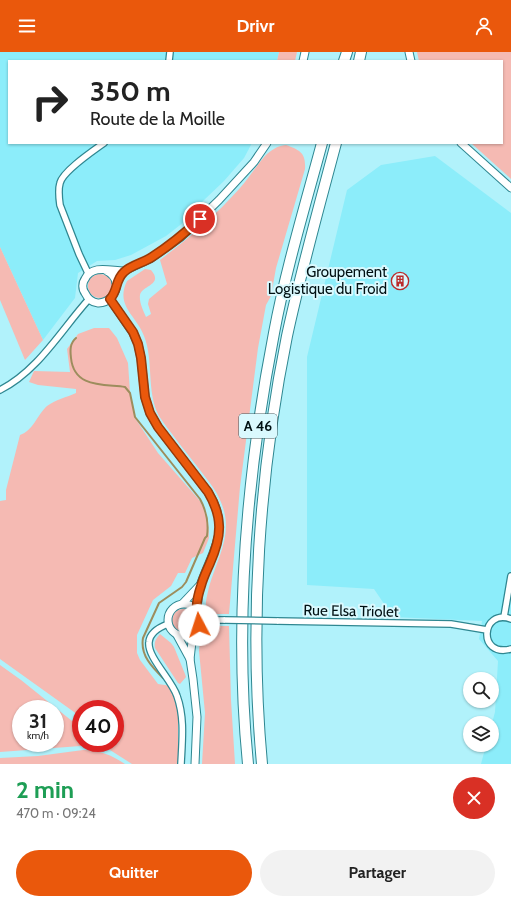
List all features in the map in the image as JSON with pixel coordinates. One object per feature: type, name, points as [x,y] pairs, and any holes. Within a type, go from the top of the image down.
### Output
[{"type":"highway","name":"A 46","points":[[248,764],[244,686],[243,612],[247,529],[252,474],[263,392],[274,332],[293,250],[322,144]]},
{"type":"highway","name":"A 46","points":[[262,764],[258,691],[257,614],[261,531],[268,459],[275,406],[287,337],[308,248],[336,144]]},
{"type":"street","points":[[88,273],[79,254],[58,196],[60,182],[70,170],[103,144]]},
{"type":"street","points":[[124,272],[99,269],[88,273],[85,277],[83,286],[84,291],[89,299],[100,303],[110,299],[115,292],[116,284],[124,272],[150,258],[181,237],[219,200],[254,162],[267,144]]},
{"type":"street","points":[[462,144],[511,188]]},
{"type":"street","points":[[105,270],[112,275],[116,284]]},
{"type":"street","points":[[0,390],[12,383],[33,365],[89,299]]},
{"type":"street","points":[[110,299],[133,332],[138,344],[145,397],[150,413],[158,427],[208,492],[216,507],[220,528],[218,542],[201,584],[197,612]]},
{"type":"street","points":[[504,617],[511,576]]},
{"type":"street","points":[[190,660],[177,635],[171,630],[167,618],[172,608],[183,603],[201,584]]},
{"type":"street","points":[[183,603],[193,606],[200,620],[199,625],[193,633],[190,660],[195,690],[197,717],[195,764]]},
{"type":"street","name":"Rue Elsa Triolet","points":[[197,612],[214,620]]},
{"type":"street","points":[[511,619],[504,617],[493,620],[487,630],[488,642],[492,647],[503,651],[511,649]]},
{"type":"street","name":"Rue Elsa Triolet","points":[[199,625],[214,620],[225,620],[451,624],[487,630]]},
{"type":"street","points":[[168,624],[159,628],[152,635],[149,640],[149,647],[155,660],[170,681],[178,696],[182,730],[181,764]]},
{"type":"street","points":[[177,635],[184,636],[193,633]]},
{"type":"shaded area","points":[[0,52],[279,52],[277,60],[8,60],[8,144],[251,144],[244,158],[224,181],[183,220],[184,222],[166,236],[131,255],[115,260],[97,261],[78,273],[75,298],[43,340],[0,247]]},
{"type":"shaded area","points":[[279,52],[297,52],[295,60],[277,60]]},
{"type":"shaded area","points":[[417,52],[511,52],[511,179],[472,144],[503,144],[503,60],[419,60]]},
{"type":"shaded area","points":[[286,145],[301,153],[304,159],[305,169],[276,268],[271,296],[266,305],[258,348],[240,487],[229,614],[212,614],[206,611],[206,602],[209,587],[224,544],[226,523],[224,512],[218,496],[212,486],[159,416],[155,406],[151,386],[147,346],[144,336],[125,304],[123,297],[124,290],[127,281],[145,269],[151,270],[155,279],[154,282],[144,289],[140,295],[140,298],[146,317],[151,314],[148,304],[149,299],[167,284],[160,260],[212,217],[231,198],[267,154],[277,147]]},
{"type":"shaded area","points":[[435,156],[511,213],[511,764],[481,764],[484,752],[499,752],[499,716],[494,716],[495,708],[499,708],[498,661],[479,639],[482,621],[393,617],[374,589],[307,585],[307,357],[347,190],[381,165]]},
{"type":"shaded area","points":[[0,247],[43,340],[25,360],[0,300]]},
{"type":"shaded area","points":[[100,274],[108,278],[112,286],[108,294],[100,298],[92,294],[88,286],[92,278]]},
{"type":"shaded area","points":[[94,328],[109,328],[117,338],[128,363],[130,392],[135,418],[158,453],[200,501],[208,521],[209,538],[203,553],[192,558],[185,573],[178,573],[171,586],[153,600],[137,635],[137,653],[140,660],[158,684],[171,686],[177,701],[178,764],[132,764],[113,752],[124,752],[124,700],[72,700],[72,711],[64,705],[64,700],[57,700],[0,659],[0,501],[6,500],[6,490],[20,435],[32,426],[47,406],[57,400],[76,393],[76,389],[38,385],[29,382],[34,371],[70,372],[67,349],[78,334]]},
{"type":"shaded area","points":[[179,609],[187,609],[194,616],[194,624],[187,631],[179,631],[172,624],[172,616]]},
{"type":"shaded area","points":[[214,626],[229,626],[231,700],[235,764],[202,764],[205,713],[199,651],[202,636],[207,630]]},
{"type":"shaded area","points":[[160,634],[174,647],[185,674],[186,677],[180,684],[155,648],[156,640]]},
{"type":"shaded area","points":[[0,665],[46,700],[12,700],[12,751],[0,752]]},
{"type":"shaded area","points":[[64,714],[72,721],[72,747],[64,747]]},
{"type":"shaded area","points":[[72,751],[98,752],[115,758],[125,764],[0,764],[0,758],[38,756]]},
{"type":"waterway","points":[[76,338],[71,347],[71,358],[73,368],[78,375],[91,383],[125,387],[130,393],[135,417],[200,499],[204,507],[208,526],[207,536],[186,582],[182,587],[159,603],[143,638],[143,650],[145,655],[151,665],[163,678]]},
{"type":"place","name":"Groupement Logistique du Froid","points":[[400,281]]},
{"type":"route","points":[[199,625],[200,620],[197,610],[198,597],[201,584],[218,542],[220,528],[218,514],[213,499],[154,422],[145,397],[140,350],[136,338],[110,299],[115,292],[116,284],[124,272],[150,258],[181,237],[200,219]]}]
